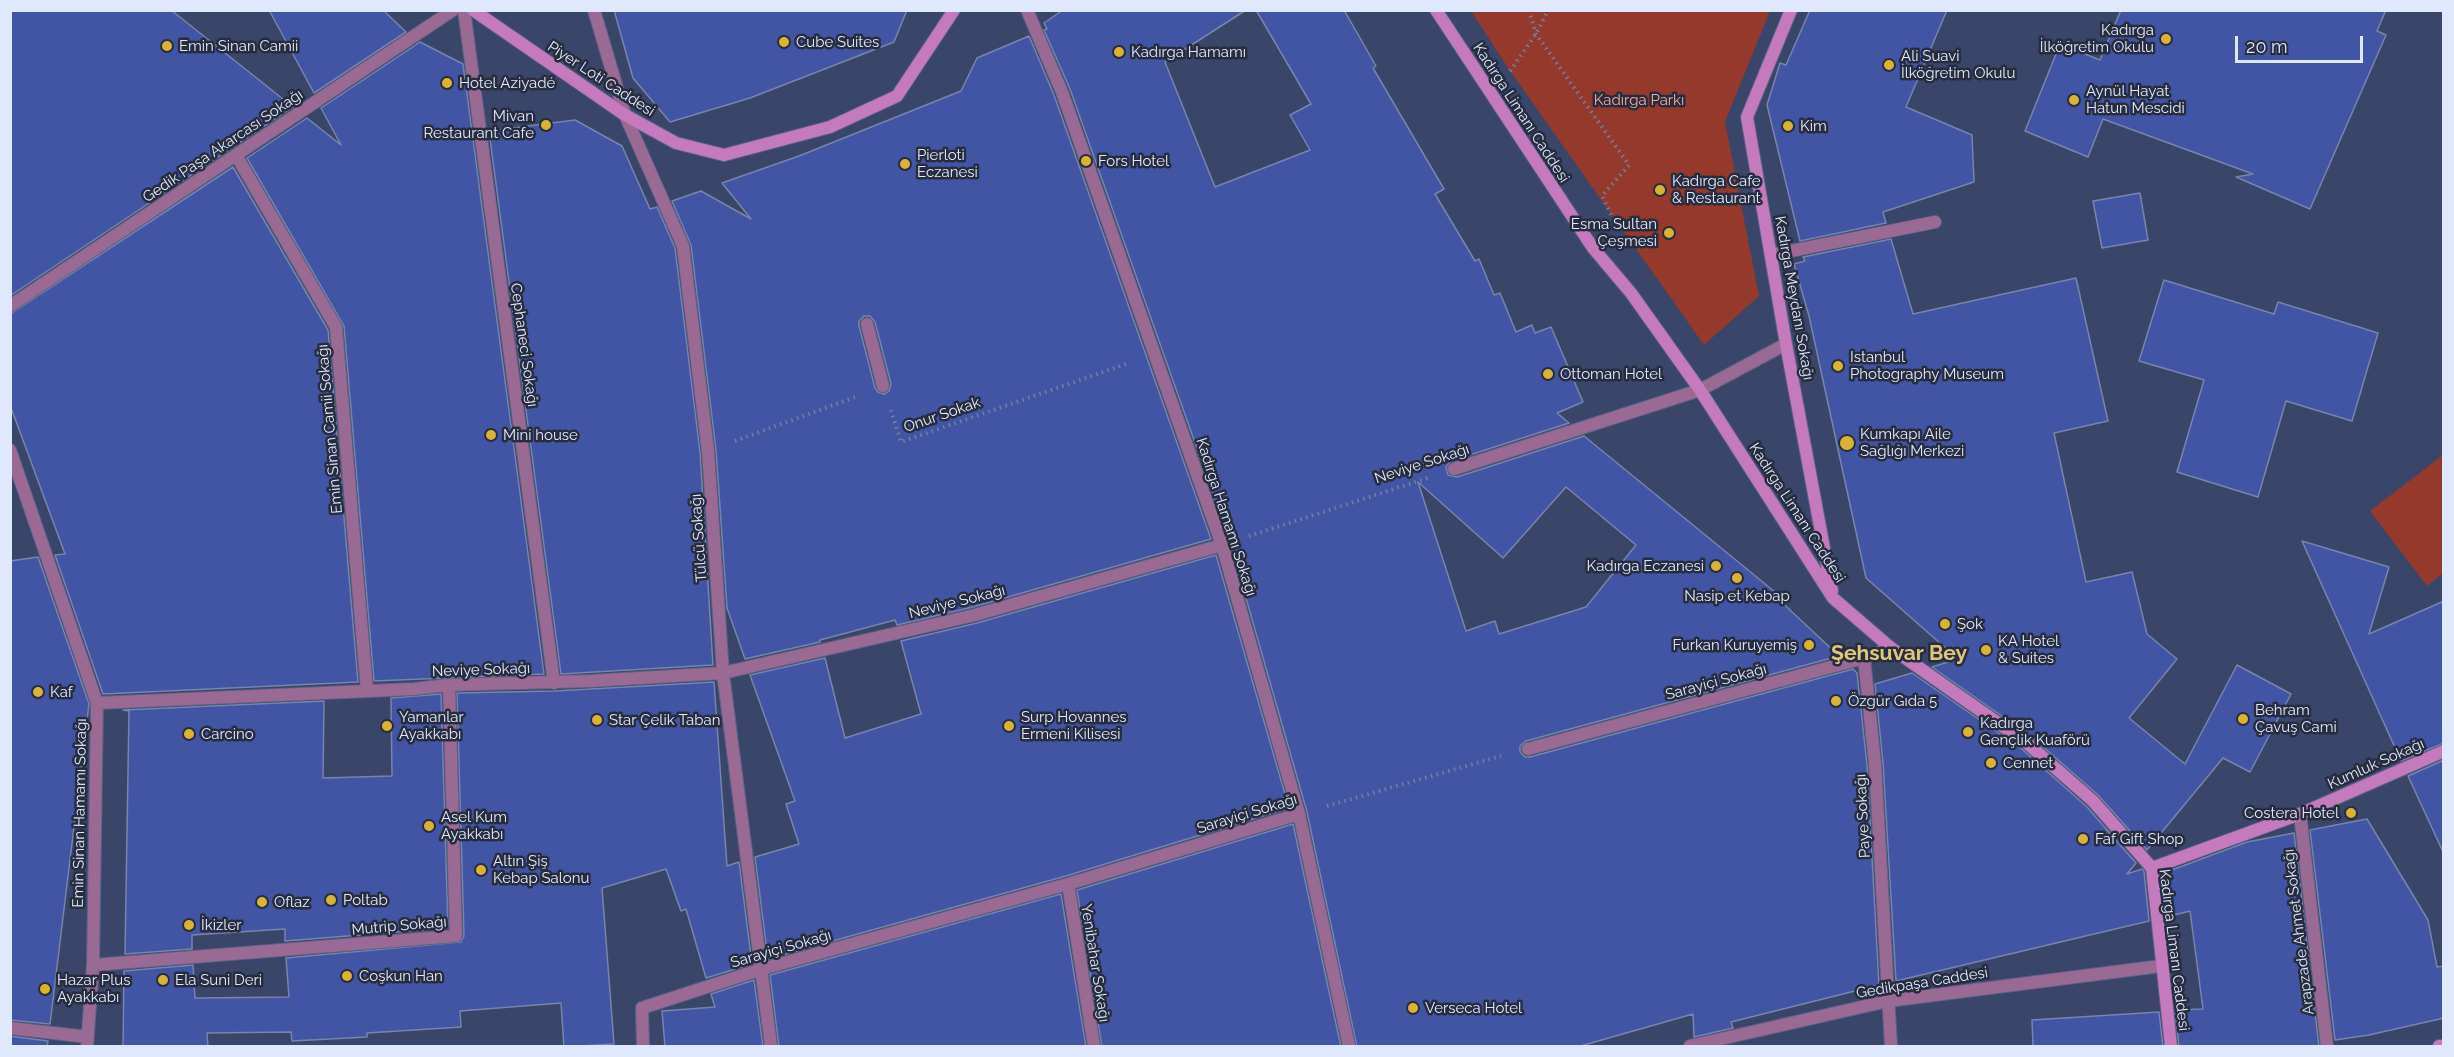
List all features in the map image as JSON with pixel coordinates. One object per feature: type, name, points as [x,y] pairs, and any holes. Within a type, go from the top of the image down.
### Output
[{"type":"main road","name":"Piyer Loti Caddesi","points":[[473,10],[625,116],[676,143],[724,154],[830,128],[897,96],[954,10]]},
{"type":"main road","name":"Kadırga Limanı Caddesi","points":[[1436,10],[1593,249],[1631,293],[1700,390],[1833,598],[1891,648],[2028,744],[2093,801],[2152,868],[2171,1047]]},
{"type":"main road","name":"Kadırga Meydanı Sokağı","points":[[1791,10],[1748,117],[1786,344],[1833,598]]},
{"type":"main road","name":"Kumluk Sokağı","points":[[2152,868],[2300,814],[2444,750]]},
{"type":"street","name":"Gedik Paşa Akarcası Sokağı","points":[[10,306],[453,10]]},
{"type":"street","name":"Cephaneci Sokağı","points":[[464,10],[554,683]]},
{"type":"street","name":"Tülcü Sokağı","points":[[594,10],[625,116],[683,246],[708,451],[723,673],[771,1047]]},
{"type":"street","name":"Kadırga Hamamı Sokağı","points":[[1027,10],[1062,92],[1222,545],[1299,814],[1348,1047]]},
{"type":"street","name":"Emin Sinan Camii Sokağı","points":[[236,155],[336,327],[367,691]]},
{"type":"street","points":[[1771,255],[1935,222]]},
{"type":"street","points":[[867,324],[883,386]]},
{"type":"street","name":"Neviye Sokağı","points":[[1454,469],[1700,390],[1786,344]]},
{"type":"street","name":"Emin Sinan Hamamı Sokağı","points":[[10,450],[97,704],[93,965],[88,1042]]},
{"type":"street","name":"Neviye Sokağı","points":[[97,704],[723,673],[975,615],[1222,545]]},
{"type":"street","points":[[1864,658],[1891,648]]},
{"type":"street","name":"Sarayiçi Sokağı","points":[[1528,748],[1864,658]]},
{"type":"street","name":"Paye Sokağı","points":[[1864,658],[1875,764],[1891,1047]]},
{"type":"street","name":"Mutrip Sokağı","points":[[93,965],[456,936],[449,685]]},
{"type":"street","name":"Sarayiçi Sokağı","points":[[643,1047],[642,1008],[762,969],[1068,884],[1299,814]]},
{"type":"street","name":"Arapzade Ahmet Sokağı","points":[[2300,814],[2327,1047]]},
{"type":"street","name":"Yenibahar Sokağı","points":[[1068,884],[1094,1047]]},
{"type":"street","name":"Gedikpaşa Caddesi","points":[[1690,1047],[1888,1001],[2161,966]]},
{"type":"street","points":[[10,1028],[88,1042]]},
{"type":"path","points":[[1529,10],[1536,34],[1629,165],[1602,196],[1624,241]]},
{"type":"path","points":[[1492,96],[1536,34],[1548,10]]},
{"type":"path","name":"Onur Sokak","points":[[883,386],[901,442],[1155,354]]},
{"type":"path","points":[[708,451],[883,386]]},
{"type":"path","name":"Neviye Sokağı","points":[[1222,545],[1454,469]]},
{"type":"path","name":"Sarayiçi Sokağı","points":[[1299,814],[1528,748]]},
{"type":"green space","name":"Kadırga Parkı","points":[[1471,11],[1770,11],[1725,122],[1759,296],[1704,345],[1510,71]]},
{"type":"green space","points":[[2443,455],[2443,573],[2427,586],[2370,511]]},
{"type":"building","points":[[10,10],[171,10],[293,107],[10,296]]},
{"type":"building","points":[[269,10],[383,10],[406,32],[314,93]]},
{"type":"building","points":[[614,10],[907,10],[894,42],[750,98],[670,122],[633,78]]},
{"type":"building","points":[[1063,10],[1246,10],[1165,62],[1215,187],[1310,150],[1290,115],[1311,104],[1256,10],[1344,10],[1376,66],[1373,68],[1444,189],[1435,194],[1475,261],[1479,259],[1494,295],[1500,293],[1516,332],[1532,325],[1535,333],[1551,327],[1583,402],[1557,413],[1569,423],[1451,461],[1446,467],[1448,475],[1457,477],[1584,436],[1775,592],[1773,594],[1839,656],[1526,741],[1520,746],[1520,752],[1525,757],[1530,757],[1853,669],[1857,673],[1867,765],[1879,985],[1731,1022],[1733,1028],[1694,1037],[1693,1014],[1577,1047],[1357,1047],[1307,812],[1230,542],[1070,89],[1044,30],[1047,29],[1044,23]],"holes":[[[1418,482],[1503,558],[1566,487],[1636,545],[1586,607],[1499,634],[1495,621],[1466,631]]]},
{"type":"building","points":[[1810,10],[1947,10],[1906,107],[1972,135],[1974,182],[1883,212],[1886,223],[1800,241],[1767,105],[1780,63],[1786,65]]},
{"type":"building","points":[[2121,10],[2386,10],[2377,31],[2386,35],[2310,209],[2236,177],[2253,174],[2103,119],[2088,157],[2025,131],[2060,44],[2100,60]]},
{"type":"building","points":[[1029,36],[1054,95],[1211,539],[973,607],[897,625],[895,620],[820,640],[820,642],[745,659],[727,608],[716,450],[691,245],[672,201],[701,191],[751,219],[722,183],[799,156],[961,91],[977,58]],"holes":[[[864,316],[870,316],[875,322],[891,384],[889,391],[884,394],[875,388],[859,326],[859,321]]]},
{"type":"building","points":[[420,42],[463,64],[544,674],[374,681],[344,326],[247,158],[307,118],[341,145],[321,108]]},
{"type":"building","points":[[575,120],[622,146],[650,209],[657,207],[675,248],[700,452],[713,665],[561,674],[489,131]]},
{"type":"building","points":[[233,167],[328,330],[358,682],[103,694],[55,555],[65,554],[10,405],[10,314]]},
{"type":"building","points":[[2140,193],[2148,240],[2102,248],[2093,201]]},
{"type":"building","points":[[1891,239],[1913,314],[2076,278],[2108,421],[2054,433],[2086,582],[2132,572],[2147,634],[2177,659],[2129,718],[2185,764],[2237,665],[2291,694],[2250,772],[2223,758],[2147,850],[2098,795],[2033,738],[1932,667],[1958,659],[1866,578],[1809,316],[1794,264],[1805,261],[1803,257]]},
{"type":"building","points":[[2164,280],[2274,314],[2278,302],[2378,333],[2352,421],[2286,401],[2258,497],[2177,472],[2204,380],[2139,361]]},
{"type":"building","points":[[2302,541],[2389,567],[2369,634],[2444,601],[2444,743],[2401,761]]},
{"type":"building","points":[[1216,555],[1289,808],[1066,876],[768,959],[755,857],[799,844],[786,804],[795,801],[750,675],[825,658],[845,738],[921,714],[901,641],[977,623]]},
{"type":"building","points":[[38,557],[89,704],[50,1024],[10,1020],[10,561]]},
{"type":"building","points":[[1912,673],[2023,750],[2087,807],[2136,863],[2127,874],[2142,869],[2144,871],[2149,921],[1896,981],[1883,763],[1875,684]]},
{"type":"building","points":[[714,682],[727,866],[739,862],[752,964],[706,978],[686,909],[681,911],[666,869],[602,888],[614,1044],[564,1047],[561,1003],[460,1011],[461,1027],[367,1033],[367,1037],[292,1041],[291,1032],[207,1033],[208,1047],[123,1047],[124,971],[193,965],[195,998],[289,997],[286,958],[461,942],[464,936],[457,693],[555,691]]},
{"type":"building","points":[[441,694],[448,928],[285,941],[285,929],[192,935],[192,949],[125,954],[129,711],[123,710],[324,701],[323,778],[392,776],[391,698]]},
{"type":"building","points":[[2444,760],[2444,854],[2408,776]]},
{"type":"building","points":[[2367,819],[2428,920],[2437,967],[2444,966],[2444,1018],[2369,1035],[2335,1040],[2310,830]]},
{"type":"building","points":[[1293,824],[1341,1047],[1102,1047],[1077,890]]},
{"type":"building","points":[[2294,833],[2319,1047],[2179,1047],[2175,1010],[2203,1009],[2190,911],[2166,917],[2161,874],[2247,842]]},
{"type":"building","points":[[1061,894],[1086,1047],[779,1047],[770,975]]},
{"type":"building","points":[[754,980],[763,1047],[665,1047],[662,1011],[715,1007],[711,994]]},
{"type":"building","points":[[2159,1012],[2163,1047],[2033,1047],[2032,1020]]},
{"type":"building","points":[[10,1036],[48,1041],[47,1047],[10,1047]]},
{"type":"place","name":"Kadırga İlköğretim Okulu","points":[[2166,39]]},
{"type":"place","name":"Cube Suites","points":[[784,42]]},
{"type":"place","name":"Emin Sinan Camii","points":[[167,46]]},
{"type":"place","name":"Kadırga Hamamı","points":[[1119,52]]},
{"type":"place","name":"Ali Suavi İlköğretim Okulu","points":[[1889,65]]},
{"type":"place","name":"Hotel Aziyadé","points":[[447,83]]},
{"type":"place","name":"Aynül Hayat Hatun Mescidi","points":[[2074,100]]},
{"type":"place","name":"Mivan Restaurant Cafe","points":[[546,125]]},
{"type":"place","name":"Kim","points":[[1788,126]]},
{"type":"place","name":"Fors Hotel","points":[[1086,161]]},
{"type":"place","name":"Pierloti Eczanesi","points":[[905,164]]},
{"type":"place","name":"Kadırga Cafe & Restaurant","points":[[1660,190]]},
{"type":"place","name":"Esma Sultan Çeşmesi","points":[[1669,233]]},
{"type":"place","name":"Istanbul Photography Museum","points":[[1838,366]]},
{"type":"place","name":"Ottoman Hotel","points":[[1548,374]]},
{"type":"place","name":"Mini house","points":[[491,435]]},
{"type":"place","name":"Kumkapı Aile Sağlığı Merkezi","points":[[1847,443]]},
{"type":"place","name":"Kadırga Eczanesi","points":[[1716,566]]},
{"type":"place","name":"Nasip et Kebap","points":[[1737,578]]},
{"type":"place","name":"Şok","points":[[1945,624]]},
{"type":"place","name":"Furkan Kuruyemiş","points":[[1809,645]]},
{"type":"place","name":"KA Hotel & Suites","points":[[1986,650]]},
{"type":"place","name":"Kaf","points":[[38,692]]},
{"type":"place","name":"Özgür Gıda 5","points":[[1836,701]]},
{"type":"place","name":"Behram Çavuş Cami","points":[[2243,719]]},
{"type":"place","name":"Star Çelik Taban","points":[[597,720]]},
{"type":"place","name":"Yamanlar Ayakkabı","points":[[387,726]]},
{"type":"place","name":"Surp Hovannes Ermeni Kilisesi","points":[[1009,726]]},
{"type":"place","name":"Kadırga Gençlik Kuaförü","points":[[1968,732]]},
{"type":"place","name":"Carcino","points":[[189,734]]},
{"type":"place","name":"Cennet","points":[[1991,763]]},
{"type":"place","name":"Costera Hotel","points":[[2351,813]]},
{"type":"place","name":"Asel Kum Ayakkabı","points":[[429,826]]},
{"type":"place","name":"Faf Gift Shop","points":[[2083,839]]},
{"type":"place","name":"Altın Şiş Kebap Salonu","points":[[481,870]]},
{"type":"place","name":"Poltab","points":[[331,900]]},
{"type":"place","name":"Oflaz","points":[[262,902]]},
{"type":"place","name":"İkizler","points":[[189,925]]},
{"type":"place","name":"Coşkun Han","points":[[347,976]]},
{"type":"place","name":"Ela Suni Deri","points":[[163,980]]},
{"type":"place","name":"Hazar Plus Ayakkabı","points":[[45,989]]},
{"type":"place","name":"Verseca Hotel","points":[[1413,1008]]},
{"type":"district","name":"Şehsuvar Bey","points":[[1899,654]]}]
